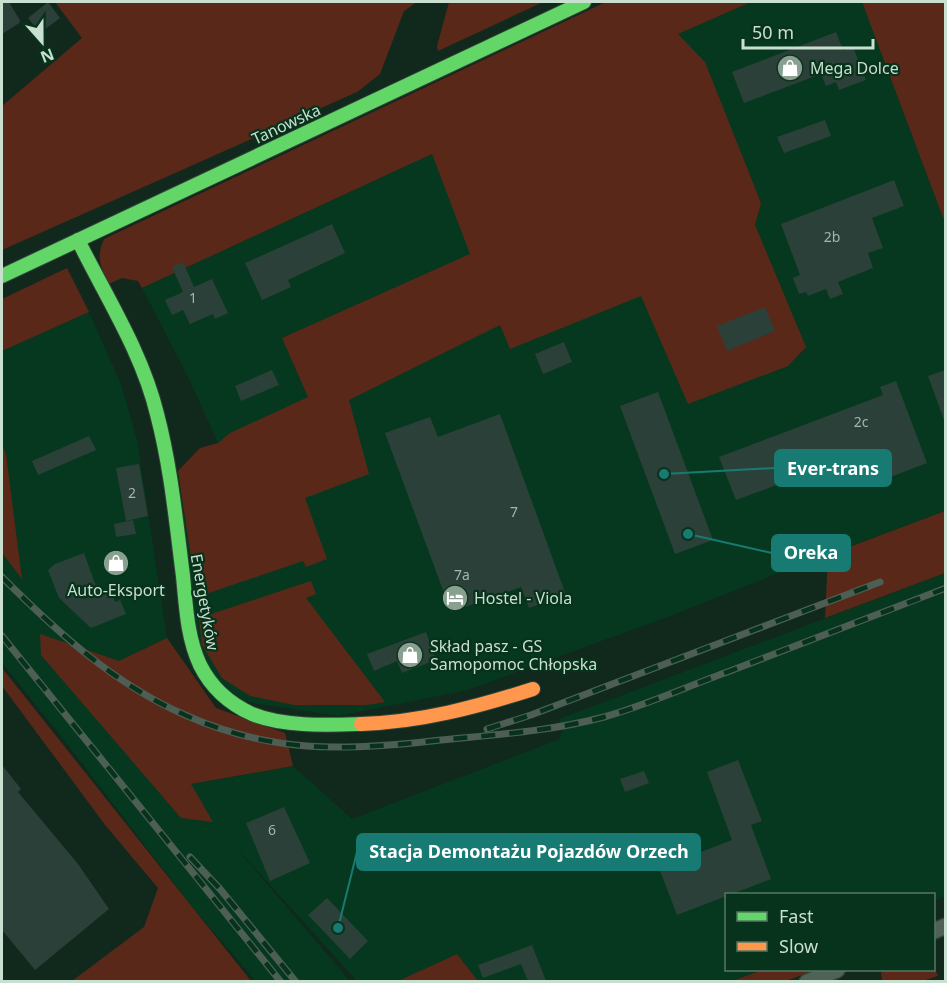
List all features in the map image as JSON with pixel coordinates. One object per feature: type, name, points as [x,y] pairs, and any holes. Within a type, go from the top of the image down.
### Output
[{"type":"street","name":"Tanowska","points":[[2,276],[584,2]]},
{"type":"street","name":"Energetyków","points":[[78,240],[130,342],[150,387],[158,413],[193,646],[206,676],[216,690],[230,701],[256,715],[275,720],[321,725],[361,724],[439,715],[470,709],[533,689]]},
{"type":"street","points":[[807,981],[832,971]]},
{"type":"shaded area","points":[[55,2],[417,2],[404,11],[380,74],[357,92],[2,250],[2,106],[82,38]]},
{"type":"shaded area","points":[[449,2],[543,2],[438,51],[437,46]]},
{"type":"shaded area","points":[[606,2],[751,2],[678,34],[705,62],[761,203],[755,225],[806,347],[788,366],[688,404],[641,296],[510,349],[500,325],[349,400],[369,474],[305,498],[327,559],[306,567],[303,561],[197,597],[178,471],[200,448],[218,443],[230,433],[308,397],[282,338],[470,254],[432,154],[142,288],[138,281],[122,278],[109,284],[100,262],[100,251],[104,239]]},
{"type":"shaded area","points":[[751,2],[862,2],[945,223],[945,511],[673,615],[468,690],[338,716],[242,701],[211,673],[198,643],[178,471],[218,443],[189,379],[142,288],[432,154],[677,34]]},
{"type":"shaded area","points":[[862,2],[945,2],[945,223]]},
{"type":"shaded area","points":[[67,268],[89,312],[2,351],[2,299]]},
{"type":"shaded area","points":[[89,312],[121,384],[137,440],[167,638],[120,662],[191,784],[293,766],[352,819],[560,739],[562,731],[559,719],[945,573],[945,896],[935,901],[935,893],[725,893],[725,971],[758,971],[731,981],[478,981],[457,954],[398,981],[357,981],[232,843],[350,981],[256,981],[193,908],[2,663],[2,553],[21,577],[6,454],[2,445],[2,351]]},
{"type":"shaded area","points":[[2,445],[6,454],[22,579],[2,553]]},
{"type":"shaded area","points":[[945,511],[945,573],[825,618],[828,555]]},
{"type":"shaded area","points":[[311,581],[316,594],[306,598],[385,702],[367,705],[294,705],[250,696],[222,678],[202,645],[199,618]]},
{"type":"shaded area","points":[[40,634],[119,661],[167,638],[216,708],[285,733],[293,766],[191,784],[213,822],[181,818],[41,655]]},
{"type":"shaded area","points":[[2,668],[251,981],[72,981],[144,927],[158,888],[106,826],[2,686]]},
{"type":"shaded area","points":[[457,954],[478,981],[398,981]]},
{"type":"shaded area","points":[[935,969],[938,976],[922,981],[882,981],[881,973],[884,971]]},
{"type":"shaded area","points":[[759,971],[812,971],[786,981],[732,981]]},
{"type":"building","points":[[2,2],[9,2],[21,22],[2,34]]},
{"type":"building","points":[[48,2],[60,18],[40,33],[28,18]]},
{"type":"building","name":"Mega Dolce","points":[[836,32],[843,50],[853,47],[866,80],[839,90],[836,82],[826,86],[821,74],[744,103],[732,72]]},
{"type":"building","points":[[825,120],[831,136],[784,153],[777,137]]},
{"type":"building","points":[[894,180],[904,206],[872,218],[883,248],[868,253],[873,268],[838,282],[843,294],[830,299],[826,289],[808,296],[806,292],[799,294],[793,278],[800,275],[781,224]]},
{"type":"building","points":[[332,224],[345,253],[288,280],[291,287],[262,300],[245,263]]},
{"type":"building","points":[[183,262],[194,287],[212,279],[228,313],[215,319],[213,314],[190,324],[183,310],[172,315],[165,300],[183,292],[172,267]]},
{"type":"building","points":[[765,307],[775,331],[727,351],[717,326]]},
{"type":"building","points":[[564,342],[572,362],[543,374],[535,354]]},
{"type":"building","points":[[272,370],[279,385],[241,401],[235,386]]},
{"type":"building","points":[[945,370],[945,420],[944,420],[928,376]]},
{"type":"building","points":[[896,381],[927,463],[870,485],[858,455],[736,500],[719,457],[883,395],[880,387]]},
{"type":"building","points":[[658,392],[713,540],[675,554],[620,406]]},
{"type":"building","points":[[500,414],[566,595],[529,608],[521,587],[451,612],[385,433],[430,417],[438,437]]},
{"type":"building","points":[[89,436],[96,450],[38,475],[32,461]]},
{"type":"building","points":[[139,464],[148,516],[126,521],[116,468]]},
{"type":"building","points":[[133,520],[136,534],[116,537],[114,524]]},
{"type":"building","points":[[84,553],[98,592],[109,588],[115,602],[120,600],[126,614],[91,628],[59,598],[48,570],[55,564]]},
{"type":"building","points":[[426,632],[436,660],[402,673],[397,661],[374,671],[367,654]]},
{"type":"building","points":[[738,760],[762,821],[751,825],[771,879],[734,893],[725,893],[725,897],[677,915],[659,868],[732,840],[707,772]]},
{"type":"building","points":[[2,765],[21,789],[18,792],[78,864],[109,909],[35,970],[2,930]]},
{"type":"building","points":[[644,771],[649,783],[625,792],[620,779]]},
{"type":"building","points":[[284,807],[310,863],[270,881],[246,823]]},
{"type":"building","points":[[327,898],[368,941],[350,959],[308,915]]},
{"type":"building","points":[[532,945],[546,981],[528,981],[521,964],[483,978],[478,965]]},
{"type":"railway","points":[[2,577],[87,655],[134,688],[159,702],[185,715],[247,736],[277,743],[337,747],[399,744],[518,732],[604,717],[652,701],[946,588]]},
{"type":"railway","points":[[487,729],[531,715],[880,582]]},
{"type":"railway","points":[[2,636],[281,982]]},
{"type":"railway","points":[[190,857],[220,889],[296,982]]},
{"type":"traffic: fast","points":[[2,276],[584,2]]},
{"type":"traffic: fast","points":[[78,240],[133,347],[150,391],[170,474],[190,632],[204,673],[215,688],[229,700],[244,710],[264,718],[306,724],[361,724]]},
{"type":"traffic: slow","points":[[361,724],[448,713],[533,689]]},
{"type":"place","name":"Mega Dolce","points":[[790,68]]},
{"type":"place","name":"Ever-trans","points":[[664,474]]},
{"type":"place","name":"Oreka","points":[[688,534]]},
{"type":"place","name":"Auto-Eksport","points":[[116,563]]},
{"type":"place","name":"Hostel - Viola","points":[[455,598]]},
{"type":"place","name":"Skład pasz - GS Samopomoc Chłopska","points":[[410,655]]},
{"type":"place","name":"Stacja Demontażu Pojazdów Orzech","points":[[338,928]]}]
